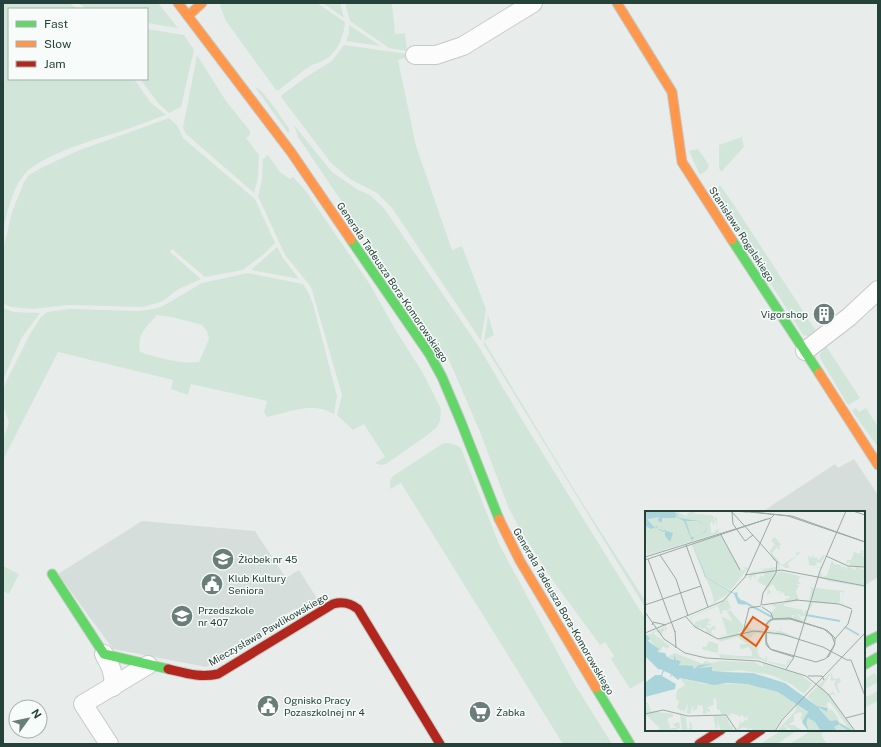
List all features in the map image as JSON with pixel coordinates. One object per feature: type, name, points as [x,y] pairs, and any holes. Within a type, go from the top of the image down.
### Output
[{"type":"street","name":"Generała Tadeusza Bora-Komorowskiego","points":[[178,3],[291,152],[430,355],[439,370],[459,415],[507,535],[581,665],[630,744]]},
{"type":"street","points":[[188,16],[202,3]]},
{"type":"street","points":[[415,55],[436,55],[463,46],[533,3]]},
{"type":"street","name":"Stanisława Rogalskiego","points":[[617,3],[672,92],[682,162],[878,465]]},
{"type":"street","points":[[805,351],[845,320],[878,290]]},
{"type":"street","points":[[52,574],[111,666],[114,682],[113,687]]},
{"type":"street","name":"Mieczysława Pawlikowskiego","points":[[104,654],[190,675],[212,676],[245,658],[337,602],[349,603],[358,609],[440,744]]},
{"type":"street","points":[[865,642],[878,636]]},
{"type":"street","points":[[865,664],[878,657]]},
{"type":"street","points":[[109,744],[83,704],[148,665]]},
{"type":"street","points":[[699,744],[719,731]]},
{"type":"street","points":[[740,744],[760,731]]},
{"type":"shaded area","points":[[854,459],[878,495],[878,577],[865,585],[865,511],[764,511],[835,464],[838,468]]},
{"type":"shaded area","points":[[142,521],[255,531],[286,578],[299,570],[318,600],[300,612],[295,609],[284,615],[286,621],[217,663],[206,667],[113,649],[58,574]]},
{"type":"green space","points":[[3,3],[69,3],[76,8],[8,8],[8,80],[135,80],[151,103],[166,115],[84,143],[42,161],[31,168],[19,181],[8,210],[3,231]]},
{"type":"green space","points":[[78,3],[158,3],[178,28],[148,23],[148,8],[86,8]]},
{"type":"green space","points":[[221,3],[317,3],[345,22],[343,34],[338,46],[331,55],[326,59],[310,66],[279,90],[276,90],[226,21],[220,6]]},
{"type":"green space","points":[[323,3],[340,3],[344,18]]},
{"type":"green space","points":[[345,3],[392,3],[395,34],[405,33],[407,51],[389,48],[350,21]]},
{"type":"green space","points":[[349,25],[381,46],[346,41],[349,34]]},
{"type":"green space","points":[[148,29],[184,35],[194,50],[181,107],[169,113],[158,103],[141,80],[148,80]]},
{"type":"green space","points":[[344,45],[408,54],[408,57],[398,60],[416,146],[452,250],[462,246],[486,309],[481,341],[392,208],[377,193],[350,179],[331,163],[281,97],[306,77],[332,61]]},
{"type":"green space","points":[[197,55],[226,101],[250,131],[250,135],[246,138],[259,155],[258,178],[254,193],[186,134],[183,128]]},
{"type":"green space","points":[[255,87],[263,93],[273,106],[290,130],[288,133]]},
{"type":"green space","points":[[169,118],[177,125],[183,138],[255,199],[275,243],[264,254],[243,270],[205,277],[172,249],[170,252],[201,279],[177,290],[163,301],[144,307],[69,305],[33,309],[11,307],[3,304],[3,250],[12,212],[24,182],[29,175],[77,151]]},
{"type":"green space","points":[[294,125],[332,172],[358,190],[370,195],[384,208],[479,347],[521,418],[645,618],[645,680],[630,689],[611,659],[614,656],[605,642],[600,645],[551,578],[509,509],[480,432],[449,360],[298,137]]},
{"type":"green space","points":[[742,137],[744,147],[721,171],[719,168],[719,145]]},
{"type":"green space","points":[[698,149],[709,165],[707,170],[700,175],[689,151]]},
{"type":"green space","points":[[268,155],[280,172],[290,179],[293,177],[305,190],[369,283],[395,329],[423,373],[441,409],[440,421],[437,427],[386,464],[381,465],[375,463],[385,457],[364,424],[353,430],[337,415],[342,395],[311,287],[285,255],[258,196],[262,179],[263,159]]},
{"type":"green space","points":[[720,185],[818,334],[808,336],[803,335],[715,195]]},
{"type":"green space","points":[[277,247],[283,258],[299,279],[251,270]]},
{"type":"green space","points":[[248,273],[303,284],[313,304],[337,396],[334,414],[326,410],[309,408],[293,410],[267,417],[264,412],[267,401],[191,384],[188,395],[171,389],[173,380],[58,352],[3,460],[3,439],[9,423],[3,405],[3,391],[30,334],[41,317],[47,312],[70,309],[137,311],[154,309],[163,306],[202,283]],"holes":[[[157,315],[172,317],[202,325],[207,331],[209,339],[199,362],[177,361],[140,352],[139,346],[141,336]]]},
{"type":"green space","points":[[3,308],[14,312],[40,313],[22,337],[3,380]]},
{"type":"green space","points":[[488,315],[494,335],[484,341]]},
{"type":"green space","points":[[484,341],[578,496],[645,600],[645,607],[484,345]]},
{"type":"green space","points":[[826,346],[860,398],[848,405],[820,358],[820,354]]},
{"type":"green space","points":[[856,408],[859,412],[866,408],[878,427],[878,447],[852,411]]},
{"type":"green space","points":[[442,444],[454,444],[461,448],[499,544],[574,683],[612,744],[563,744],[401,483],[390,489],[390,481],[393,476]]},
{"type":"green space","points":[[3,566],[19,574],[9,594],[3,591]]},
{"type":"green space","points":[[875,673],[878,682],[865,689],[865,678]]},
{"type":"green space","points":[[878,691],[878,701],[865,708],[865,698]]},
{"type":"green space","points":[[780,731],[796,731],[777,744],[760,744]]},
{"type":"green space","points":[[810,731],[825,731],[821,734],[826,743],[790,744]]},
{"type":"traffic: fast","points":[[351,240],[430,355],[442,377],[499,519]]},
{"type":"traffic: fast","points":[[732,240],[819,373]]},
{"type":"traffic: fast","points":[[52,574],[104,654],[168,669]]},
{"type":"traffic: fast","points":[[865,642],[878,636]]},
{"type":"traffic: fast","points":[[865,664],[878,657]]},
{"type":"traffic: fast","points":[[596,688],[630,744]]},
{"type":"traffic: slow","points":[[178,3],[291,152],[351,240]]},
{"type":"traffic: slow","points":[[188,16],[202,3]]},
{"type":"traffic: slow","points":[[617,3],[672,92],[682,162],[732,240]]},
{"type":"traffic: slow","points":[[819,373],[878,465]]},
{"type":"traffic: slow","points":[[499,519],[520,561],[596,688]]},
{"type":"traffic: jam","points":[[168,669],[199,675],[218,674],[333,604],[346,603],[358,609],[440,744]]},
{"type":"traffic: jam","points":[[699,744],[719,731]]},
{"type":"traffic: jam","points":[[740,744],[760,731]]},
{"type":"place","name":"Vigorshop","points":[[824,314]]},
{"type":"place","name":"Żłobek nr 45","points":[[223,559]]},
{"type":"place","name":"Klub Kultury Seniora","points":[[212,584]]},
{"type":"place","name":"Przedszkole nr 407","points":[[182,616]]},
{"type":"place","name":"Ognisko Pracy Pozaszkolnej nr 4","points":[[268,706]]},
{"type":"place","name":"Żabka","points":[[480,712]]}]
